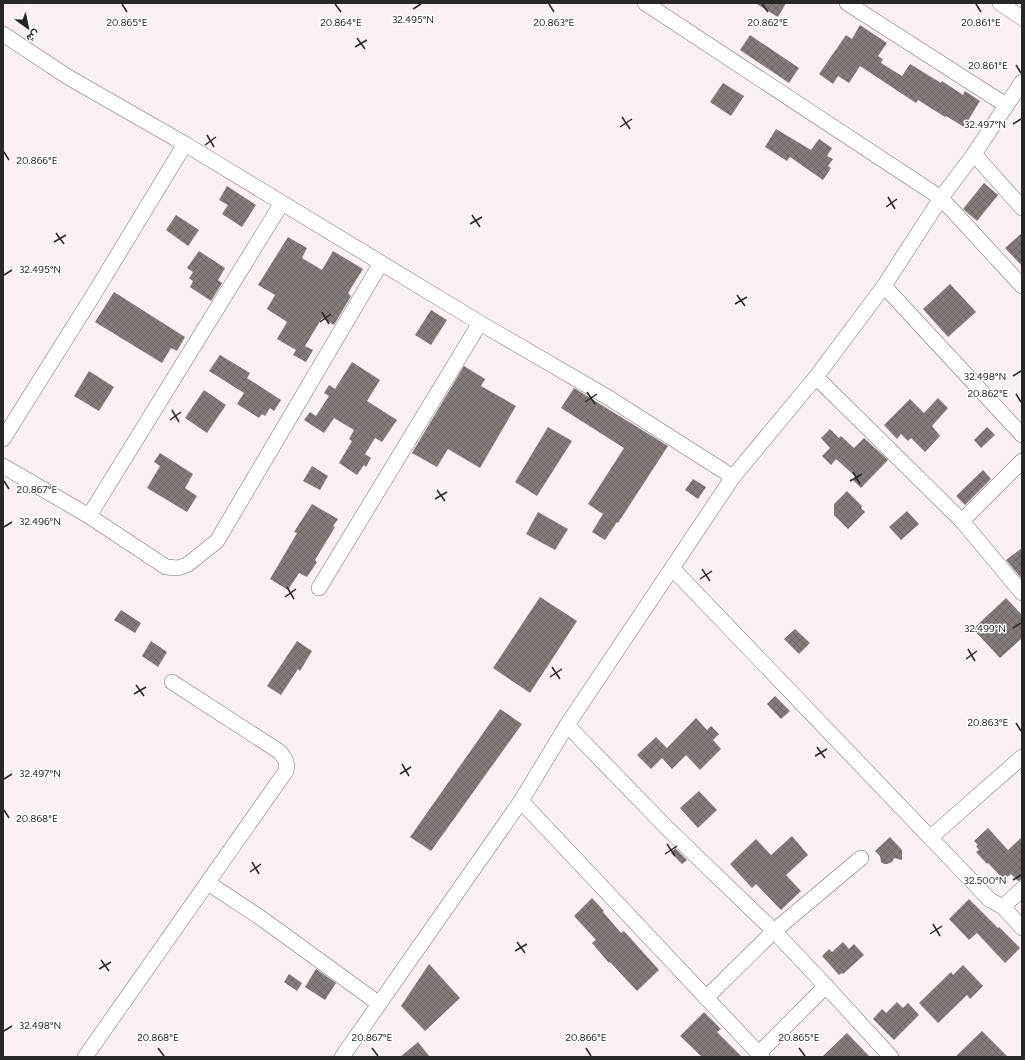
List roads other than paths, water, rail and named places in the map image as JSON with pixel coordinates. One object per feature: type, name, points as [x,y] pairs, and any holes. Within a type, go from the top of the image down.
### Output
[{"type":"street","points":[[645,3],[941,198],[1022,286]]},
{"type":"street","points":[[848,3],[1006,105]]},
{"type":"street","points":[[1000,3],[1022,18]]},
{"type":"street","points":[[3,34],[68,76],[185,144],[480,323],[610,398],[733,477]]},
{"type":"street","points":[[342,1057],[378,1003],[521,801],[567,725],[733,477],[816,377],[884,286],[941,198],[974,154],[1022,82]]},
{"type":"street","points":[[3,439],[94,294],[185,144]]},
{"type":"street","points":[[974,154],[1022,208]]},
{"type":"street","points":[[89,516],[282,203]]},
{"type":"street","points":[[3,466],[89,516],[166,567],[178,568],[187,565],[217,541],[381,263]]},
{"type":"street","points":[[884,286],[1022,435]]},
{"type":"street","points":[[319,588],[480,323]]},
{"type":"street","points":[[816,377],[962,521],[1022,593]]},
{"type":"street","points":[[962,521],[1022,461]]},
{"type":"street","points":[[672,568],[990,900],[1003,907],[1022,928]]},
{"type":"street","points":[[85,1057],[286,771],[287,765],[280,752],[172,682]]},
{"type":"street","points":[[567,725],[667,828],[774,931],[891,1057]]},
{"type":"street","points":[[931,837],[1022,757]]},
{"type":"street","points":[[521,801],[761,1055],[826,986]]},
{"type":"street","points":[[706,998],[774,931],[861,858]]},
{"type":"street","points":[[208,883],[261,918],[378,1003]]},
{"type":"street","points":[[1003,907],[1022,889]]}]
